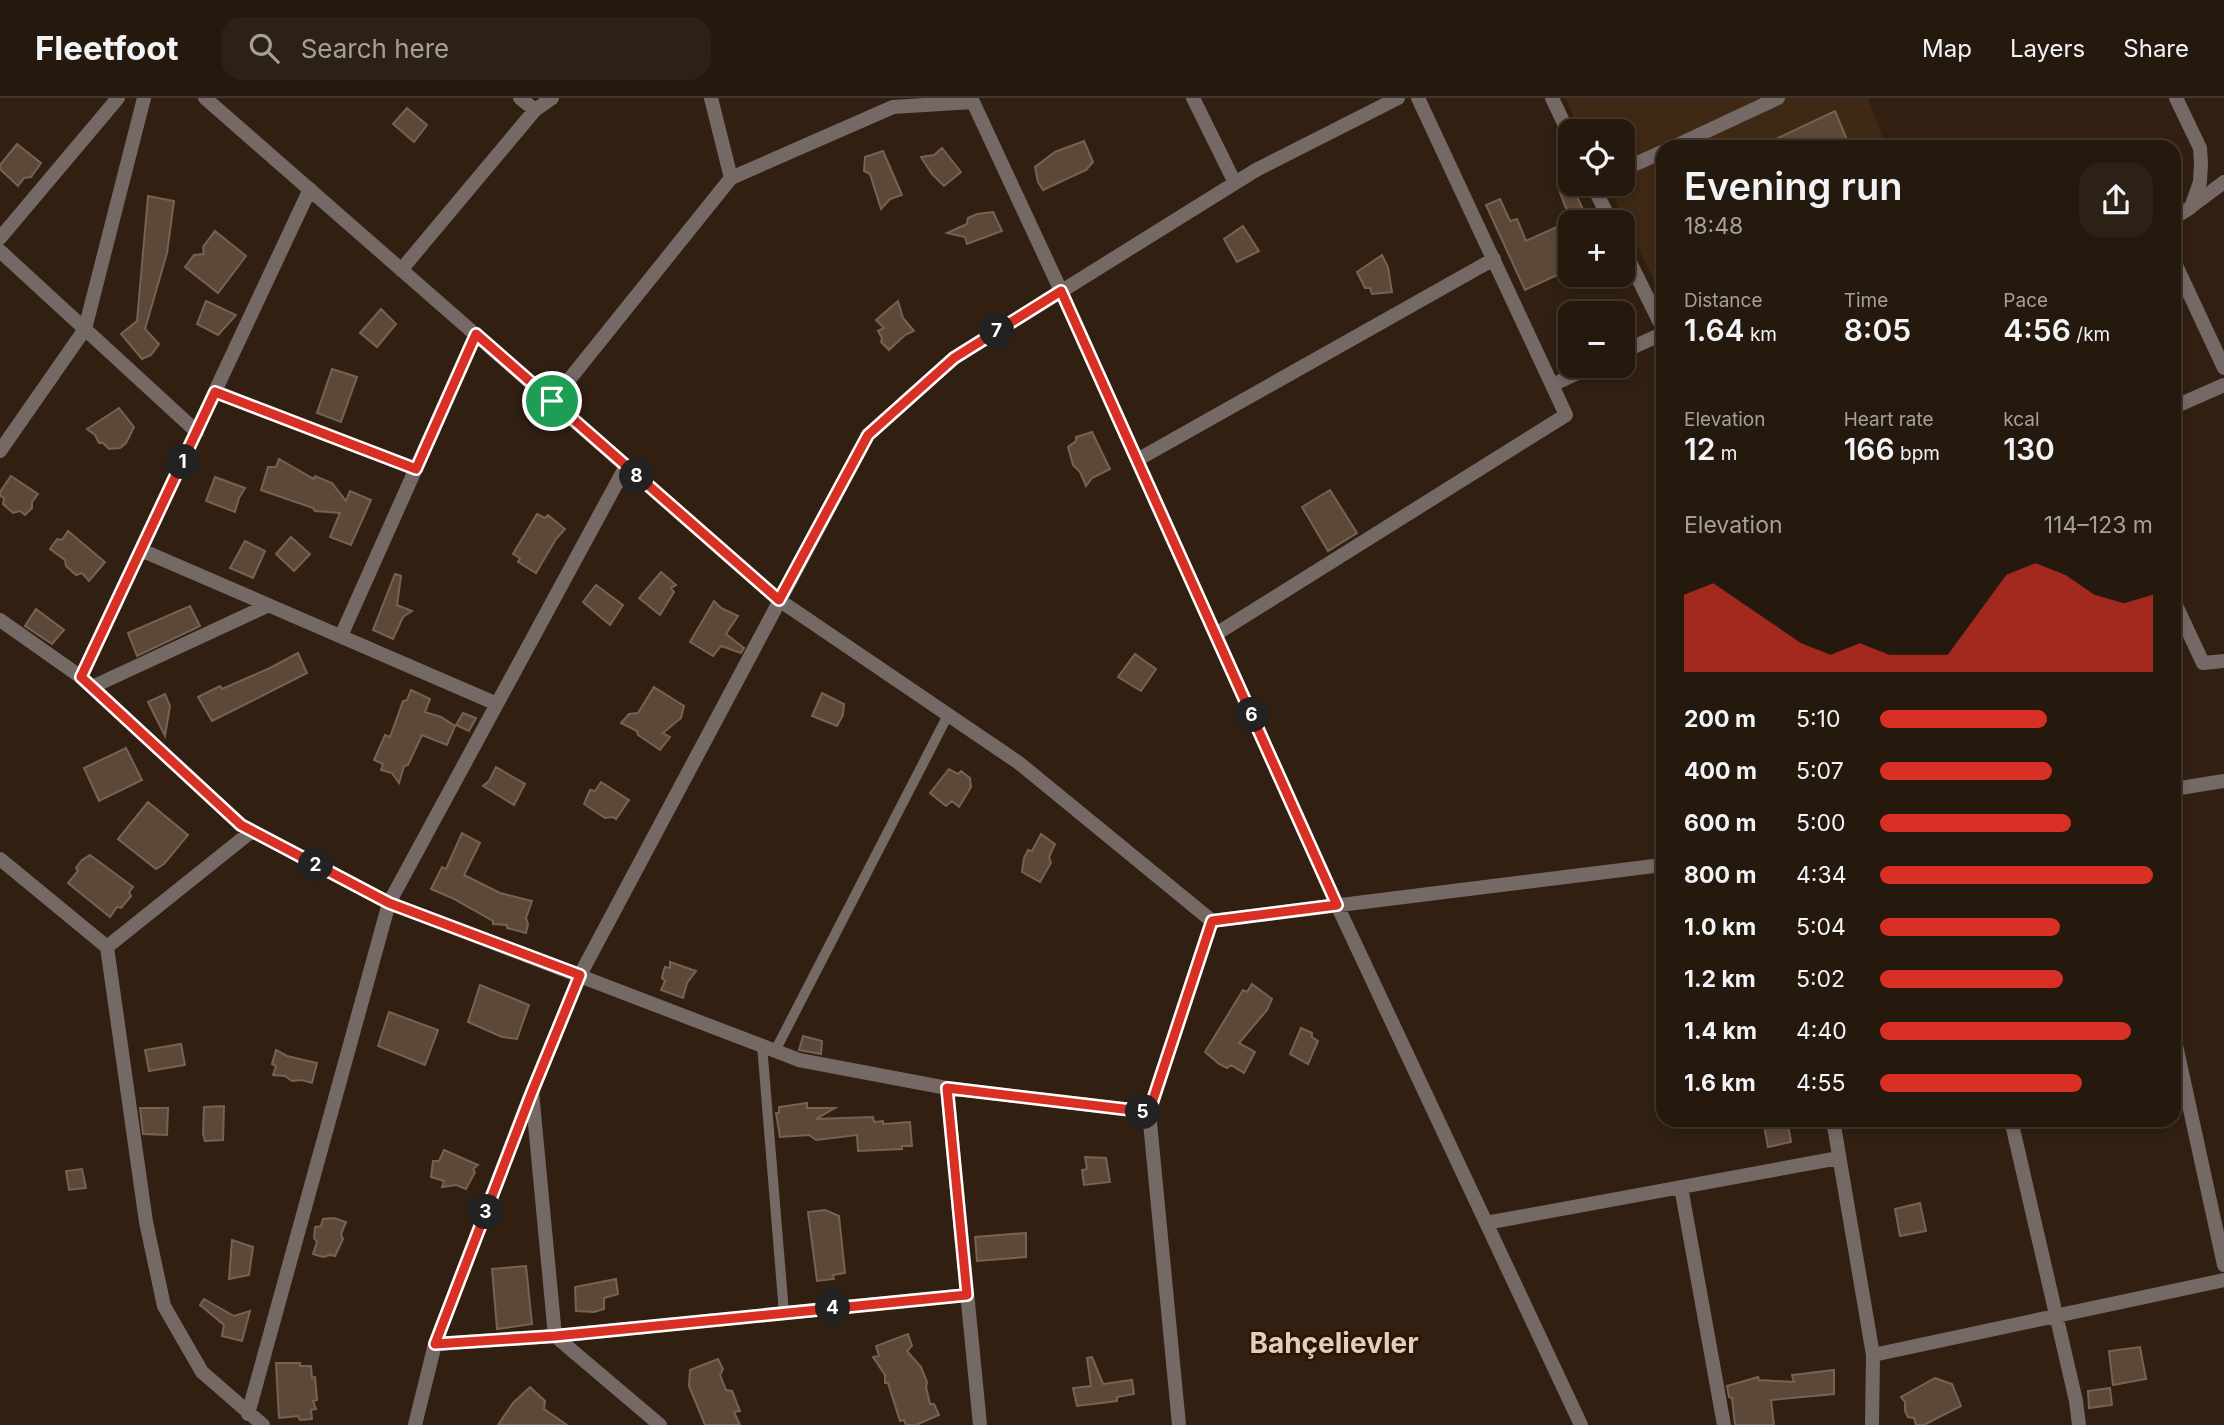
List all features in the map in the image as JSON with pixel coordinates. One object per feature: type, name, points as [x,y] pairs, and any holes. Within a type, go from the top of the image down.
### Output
[{"type":"street","points":[[0,238],[118,98]]},
{"type":"street","points":[[0,451],[85,329],[144,98]]},
{"type":"street","points":[[205,98],[779,600],[1019,763],[1212,921],[1656,866]]},
{"type":"street","points":[[520,98],[534,110]]},
{"type":"street","points":[[401,270],[534,110],[552,98]]},
{"type":"street","points":[[711,98],[732,178]]},
{"type":"street","points":[[1193,98],[1235,183]]},
{"type":"street","points":[[415,1425],[435,1344],[580,975],[868,435],[954,358],[1256,170],[1398,98]]},
{"type":"street","points":[[1216,634],[1566,415],[1418,98]]},
{"type":"street","points":[[1552,98],[1562,119]]},
{"type":"street","points":[[1688,140],[1778,98]]},
{"type":"street","points":[[2176,98],[2200,148],[2200,182],[2191,207]]},
{"type":"street","points":[[552,401],[732,178],[893,107],[973,102],[1061,291],[1337,905],[1581,1425]]},
{"type":"street","points":[[1635,164],[1656,155]]},
{"type":"street","points":[[2181,213],[2224,182]]},
{"type":"street","points":[[86,682],[141,550],[310,189]]},
{"type":"street","points":[[0,251],[197,432]]},
{"type":"street","points":[[1137,460],[1494,259]]},
{"type":"street","points":[[1635,272],[1656,315]]},
{"type":"street","points":[[2181,276],[2224,368]]},
{"type":"street","points":[[341,636],[476,334]]},
{"type":"street","points":[[1635,346],[1656,337]]},
{"type":"street","points":[[1552,385],[1567,378]]},
{"type":"street","points":[[2181,404],[2224,385]]},
{"type":"street","points":[[215,392],[416,469]]},
{"type":"street","points":[[248,1415],[389,903],[626,466]]},
{"type":"street","points":[[141,550],[497,704]]},
{"type":"street","points":[[86,682],[269,605]]},
{"type":"street","points":[[2181,616],[2203,663],[2224,661]]},
{"type":"street","points":[[0,620],[86,682],[241,825],[389,903],[799,1060],[947,1088],[1149,1112]]},
{"type":"street","points":[[2181,788],[2224,780]]},
{"type":"street","points":[[107,947],[252,831]]},
{"type":"street","points":[[0,859],[107,947],[146,1222],[164,1306],[202,1372],[248,1415],[263,1425]]},
{"type":"street","points":[[1179,1425],[1149,1112],[1212,921]]},
{"type":"street","points":[[2181,1068],[2224,1265]]},
{"type":"street","points":[[947,1088],[980,1425]]},
{"type":"street","points":[[532,1092],[555,1336],[660,1425]]},
{"type":"street","points":[[1834,1127],[1873,1354],[1872,1425]]},
{"type":"street","points":[[2013,1127],[2079,1425]]},
{"type":"street","points":[[1486,1223],[1839,1158]]},
{"type":"street","points":[[1681,1187],[1724,1425]]},
{"type":"street","points":[[1873,1354],[2224,1280]]},
{"type":"street","points":[[435,1344],[555,1336],[967,1295]]},
{"type":"lane","points":[[784,1313],[768,1048],[948,715]]},
{"type":"shaded area","points":[[1565,98],[1868,98],[1883,140],[1656,140],[1656,285],[1635,242],[1635,210],[1620,210],[1613,196],[1635,196],[1635,119],[1575,119]]},
{"type":"building","points":[[407,108],[427,125],[414,142],[393,124]]},
{"type":"building","points":[[1835,111],[1847,140],[1774,140]]},
{"type":"building","points":[[1084,141],[1093,162],[1086,170],[1043,190],[1035,167],[1055,152]]},
{"type":"building","points":[[17,144],[41,163],[31,177],[24,178],[18,186],[0,169],[0,165]]},
{"type":"building","points":[[942,148],[961,172],[944,186],[921,157],[934,155]]},
{"type":"building","points":[[883,151],[902,195],[890,199],[881,209],[870,174],[864,171],[865,157]]},
{"type":"building","points":[[148,196],[174,201],[167,253],[145,329],[159,344],[151,355],[142,359],[121,334],[137,321]]},
{"type":"building","points":[[1561,196],[1577,196],[1583,210],[1568,210]]},
{"type":"building","points":[[1500,199],[1510,221],[1517,219],[1526,241],[1558,226],[1558,275],[1525,290],[1486,205]]},
{"type":"building","points":[[993,212],[1002,231],[967,244],[965,237],[947,233],[967,224],[968,218]]},
{"type":"building","points":[[1243,226],[1259,251],[1237,262],[1224,239]]},
{"type":"building","points":[[215,231],[246,256],[218,293],[185,267],[194,255],[204,254],[203,247]]},
{"type":"building","points":[[1382,255],[1388,267],[1392,292],[1372,294],[1370,288],[1365,288],[1357,272]]},
{"type":"building","points":[[206,301],[236,315],[218,335],[197,324]]},
{"type":"building","points":[[898,301],[903,318],[914,331],[905,335],[889,350],[881,342],[878,331],[884,328],[876,320]]},
{"type":"building","points":[[381,309],[396,324],[377,347],[360,333]]},
{"type":"building","points":[[332,369],[357,377],[341,422],[317,413]]},
{"type":"building","points":[[119,408],[134,427],[126,443],[120,448],[109,449],[99,443],[95,435],[87,429]]},
{"type":"building","points":[[1092,432],[1110,469],[1092,478],[1086,486],[1080,472],[1073,465],[1068,447],[1076,441],[1076,437]]},
{"type":"building","points":[[279,459],[314,479],[315,476],[332,483],[346,501],[350,491],[371,500],[351,545],[330,537],[340,513],[315,511],[261,490],[268,467],[276,467]]},
{"type":"building","points":[[11,476],[38,494],[32,502],[32,508],[25,515],[20,511],[13,513],[3,504],[4,498],[0,496]]},
{"type":"building","points":[[215,477],[245,488],[235,512],[206,501]]},
{"type":"building","points":[[1330,490],[1357,533],[1328,551],[1302,507]]},
{"type":"building","points":[[537,514],[545,518],[548,515],[565,529],[536,573],[518,562],[520,558],[513,554]]},
{"type":"building","points":[[68,531],[105,562],[89,581],[82,573],[76,575],[66,566],[65,560],[50,549],[57,539],[62,540]]},
{"type":"building","points":[[291,537],[310,554],[294,571],[276,554]]},
{"type":"building","points":[[245,541],[265,551],[253,578],[230,568]]},
{"type":"building","points":[[661,572],[676,585],[671,588],[674,592],[660,615],[639,598]]},
{"type":"building","points":[[395,574],[401,576],[397,605],[412,611],[403,617],[393,639],[373,630]]},
{"type":"building","points":[[596,585],[623,605],[610,625],[583,602]]},
{"type":"building","points":[[714,601],[721,608],[738,616],[726,634],[744,648],[741,653],[721,646],[713,656],[690,642]]},
{"type":"building","points":[[190,606],[200,626],[137,656],[128,633]]},
{"type":"building","points":[[36,609],[64,630],[52,644],[25,626]]},
{"type":"building","points":[[298,653],[307,673],[212,721],[198,697],[270,668]]},
{"type":"building","points":[[1135,654],[1156,669],[1141,691],[1118,677]]},
{"type":"building","points":[[654,687],[684,706],[681,718],[663,733],[670,737],[660,750],[638,735],[637,731],[621,723],[629,714],[638,713]]},
{"type":"building","points":[[411,690],[430,699],[425,712],[441,717],[455,726],[447,745],[422,735],[408,765],[404,766],[399,783],[392,773],[381,770],[383,764],[374,760],[385,735],[390,737],[403,701],[407,700]]},
{"type":"building","points":[[822,693],[844,704],[843,715],[837,726],[812,716]]},
{"type":"building","points":[[165,694],[170,706],[165,736],[148,702]]},
{"type":"building","points":[[463,713],[476,718],[469,731],[456,725]]},
{"type":"building","points":[[126,748],[142,780],[99,801],[84,768]]},
{"type":"building","points":[[496,767],[525,784],[514,805],[483,786],[489,781]]},
{"type":"building","points":[[949,769],[958,774],[961,771],[970,778],[971,787],[959,807],[952,801],[946,806],[930,793]]},
{"type":"building","points":[[601,782],[629,800],[616,819],[605,818],[584,804],[590,790],[595,791]]},
{"type":"building","points":[[148,802],[188,835],[164,864],[156,869],[118,839]]},
{"type":"building","points":[[462,833],[480,843],[464,875],[500,893],[532,901],[526,918],[526,933],[507,928],[507,925],[493,924],[493,921],[431,889],[442,867],[446,869]]},
{"type":"building","points":[[1041,834],[1055,844],[1049,857],[1051,863],[1040,882],[1022,872],[1028,850],[1032,851]]},
{"type":"building","points":[[90,855],[133,887],[129,892],[131,896],[121,908],[117,907],[110,917],[68,883],[78,871],[76,868],[82,860]]},
{"type":"building","points":[[670,962],[696,971],[687,983],[683,998],[661,990],[665,981],[662,978],[663,973],[665,967],[670,968]]},
{"type":"building","points":[[1252,984],[1272,999],[1267,1010],[1239,1043],[1255,1052],[1244,1073],[1231,1065],[1227,1068],[1219,1064],[1205,1052],[1243,990],[1247,992]]},
{"type":"building","points":[[480,985],[529,1005],[517,1039],[502,1037],[468,1022]]},
{"type":"building","points":[[389,1012],[438,1030],[425,1065],[378,1046]]},
{"type":"building","points":[[1301,1028],[1312,1033],[1312,1037],[1318,1041],[1308,1064],[1290,1054]]},
{"type":"building","points":[[803,1036],[822,1041],[821,1054],[799,1050]]},
{"type":"building","points":[[181,1044],[185,1065],[149,1071],[145,1050]]},
{"type":"building","points":[[276,1050],[287,1056],[317,1063],[312,1083],[273,1075],[276,1066],[272,1064]]},
{"type":"building","points":[[807,1103],[807,1108],[835,1108],[816,1119],[873,1117],[874,1122],[883,1121],[883,1124],[910,1122],[912,1146],[858,1151],[857,1135],[816,1140],[809,1135],[780,1137],[776,1113],[779,1113],[779,1107]]},
{"type":"building","points":[[224,1106],[223,1140],[205,1141],[204,1107]]},
{"type":"building","points":[[140,1108],[168,1108],[167,1135],[143,1134]]},
{"type":"building","points":[[1764,1127],[1788,1127],[1791,1142],[1768,1147]]},
{"type":"building","points":[[444,1150],[478,1165],[473,1169],[475,1172],[466,1189],[456,1185],[442,1187],[444,1181],[431,1177],[433,1161],[439,1161]]},
{"type":"building","points":[[1085,1157],[1106,1158],[1110,1182],[1084,1185],[1082,1170],[1087,1169]]},
{"type":"building","points":[[82,1169],[86,1188],[69,1190],[66,1171]]},
{"type":"building","points":[[1920,1203],[1926,1231],[1900,1236],[1895,1209]]},
{"type":"building","points":[[825,1210],[839,1216],[845,1273],[833,1275],[834,1279],[817,1281],[808,1212]]},
{"type":"building","points":[[334,1218],[346,1222],[341,1234],[343,1239],[335,1256],[313,1254],[317,1242],[314,1238],[315,1227],[321,1226],[323,1219]]},
{"type":"building","points":[[1026,1233],[1026,1257],[977,1261],[975,1237]]},
{"type":"building","points":[[232,1240],[253,1247],[249,1275],[229,1279]]},
{"type":"building","points":[[526,1266],[532,1324],[497,1329],[492,1269]]},
{"type":"building","points":[[616,1279],[618,1294],[604,1298],[604,1309],[594,1312],[576,1311],[575,1287]]},
{"type":"building","points":[[204,1299],[234,1316],[250,1311],[242,1341],[222,1336],[224,1325],[200,1305]]},
{"type":"building","points":[[908,1334],[912,1346],[907,1351],[921,1367],[927,1382],[930,1404],[934,1404],[939,1415],[916,1425],[906,1425],[904,1420],[900,1421],[888,1383],[885,1383],[885,1375],[873,1357],[879,1356],[876,1346]]},
{"type":"building","points":[[2140,1347],[2146,1379],[2113,1385],[2109,1351]]},
{"type":"building","points":[[1092,1357],[1103,1384],[1132,1380],[1134,1394],[1117,1397],[1117,1401],[1077,1406],[1073,1388],[1091,1386],[1087,1358]]},
{"type":"building","points":[[718,1359],[723,1369],[720,1375],[726,1390],[732,1391],[740,1411],[734,1412],[740,1425],[705,1425],[689,1386],[690,1370]]},
{"type":"building","points":[[276,1363],[311,1366],[317,1400],[313,1401],[316,1409],[311,1410],[312,1419],[300,1420],[298,1416],[279,1418]]},
{"type":"building","points":[[1834,1370],[1834,1394],[1771,1400],[1774,1425],[1735,1425],[1732,1398],[1729,1397],[1727,1386],[1758,1377],[1759,1380],[1794,1382],[1792,1375]]},
{"type":"building","points":[[1935,1378],[1952,1384],[1961,1406],[1924,1425],[1916,1425],[1914,1418],[1908,1417],[1905,1402],[1901,1397]]},
{"type":"building","points":[[530,1387],[545,1401],[544,1409],[567,1425],[498,1425],[513,1403]]},
{"type":"building","points":[[2110,1388],[2112,1405],[2089,1408],[2088,1391]]},
{"type":"district","name":"Bahçelievler","points":[[1334,1343]]},
{"type":"route","points":[[1061,291],[1337,905],[1212,921],[1149,1112],[947,1088],[967,1295],[555,1336],[435,1344],[580,975],[389,903],[241,825],[81,677],[215,392],[416,469],[476,334],[552,401],[779,600],[868,435],[954,358],[1061,291]]}]
